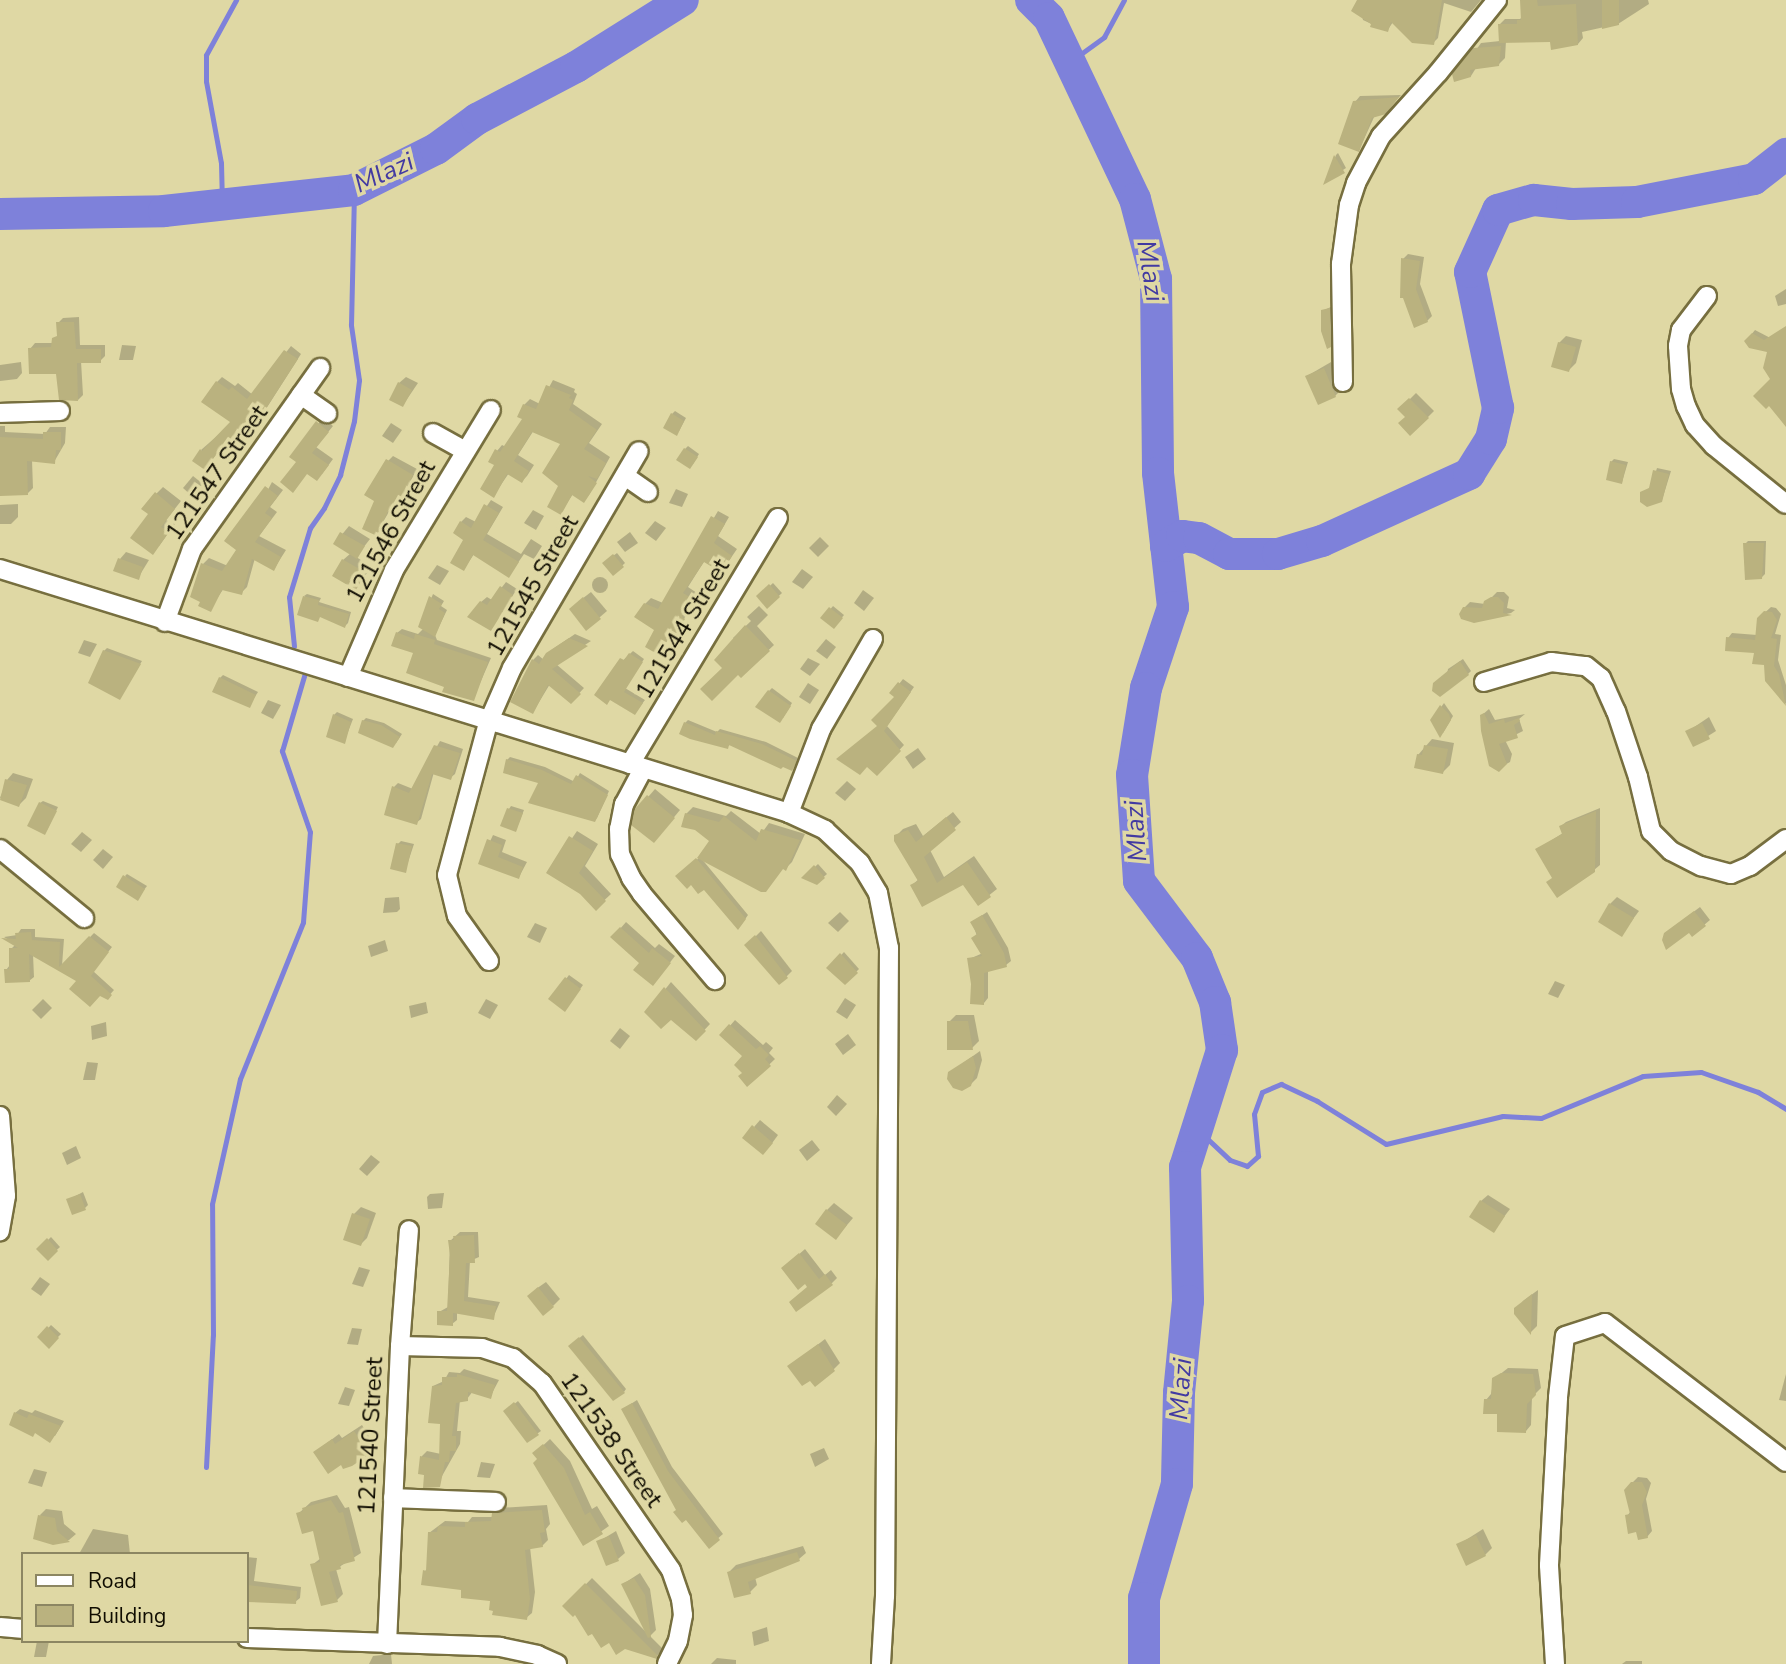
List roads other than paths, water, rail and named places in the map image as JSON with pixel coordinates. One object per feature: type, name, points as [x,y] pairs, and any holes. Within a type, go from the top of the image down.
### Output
[{"type":"street","points":[[1343,382],[1341,264],[1349,205],[1356,183],[1381,136],[1438,73],[1497,0]]},
{"type":"street","points":[[1707,296],[1681,330],[1678,346],[1681,389],[1686,406],[1695,425],[1714,446],[1786,504]]},
{"type":"street","name":"121547 Street","points":[[165,622],[192,548],[320,368]]},
{"type":"street","name":"121547 Street","points":[[302,395],[327,413]]},
{"type":"street","name":"121546 Street","points":[[348,677],[384,589],[464,450],[491,410]]},
{"type":"street","points":[[0,413],[60,411]]},
{"type":"street","name":"121546 Street","points":[[433,433],[464,450]]},
{"type":"street","name":"121545 Street","points":[[489,961],[457,916],[447,875],[488,723],[512,668],[639,451]]},
{"type":"street","points":[[625,476],[648,492]]},
{"type":"street","name":"121544 Street","points":[[715,980],[631,878],[621,854],[621,818],[637,766],[778,518]]},
{"type":"street","points":[[0,569],[488,723],[789,813],[825,830],[860,863],[878,893],[887,928],[889,985],[885,1596],[881,1664]]},
{"type":"street","points":[[789,813],[821,730],[873,639]]},
{"type":"street","points":[[1484,682],[1551,662],[1586,666],[1601,678],[1616,711],[1638,777],[1651,831],[1671,851],[1701,866],[1731,874],[1751,866],[1786,839]]},
{"type":"street","points":[[2,854],[84,918]]},
{"type":"street","points":[[0,1116],[6,1196],[0,1231]]},
{"type":"street","name":"121540 Street","points":[[387,1644],[400,1346],[409,1230]]},
{"type":"street","points":[[1555,1664],[1549,1565],[1556,1478],[1558,1397],[1565,1336],[1605,1323],[1786,1462]]},
{"type":"street","name":"121538 Street","points":[[400,1346],[489,1350],[513,1358],[542,1383],[671,1570],[681,1599],[683,1615],[678,1641],[667,1664]]},
{"type":"street","points":[[393,1498],[496,1502]]},
{"type":"street","points":[[0,1628],[21,1629]]},
{"type":"street","points":[[248,1638],[500,1647],[537,1655],[557,1664]]},
{"type":"waterway","points":[[222,204],[221,163],[206,81],[206,55],[236,0]]},
{"type":"waterway","name":"Mlazi","points":[[0,214],[164,211],[354,190],[436,149],[477,119],[576,67],[683,0]]},
{"type":"waterway","name":"Mlazi","points":[[1031,0],[1049,18],[1135,199],[1156,279],[1158,473],[1173,607],[1146,688],[1132,775],[1139,881],[1197,958],[1215,1002],[1222,1050],[1185,1167],[1188,1301],[1179,1393],[1177,1484],[1144,1598],[1144,1664]]},
{"type":"waterway","points":[[1071,61],[1104,37],[1124,0]]},
{"type":"waterway","points":[[1166,546],[1182,536],[1199,538],[1229,554],[1278,554],[1322,541],[1469,474],[1491,439],[1498,408],[1470,272],[1498,210],[1534,200],[1572,204],[1637,202],[1754,179],[1786,154]]},
{"type":"waterway","points":[[294,646],[289,597],[310,528],[324,508],[340,475],[354,421],[359,380],[351,325],[354,190]]},
{"type":"waterway","points":[[206,1467],[213,1335],[212,1204],[240,1079],[303,922],[310,832],[282,751],[305,673]]},
{"type":"waterway","points":[[1197,1129],[1230,1160],[1247,1166],[1258,1156],[1254,1114],[1262,1092],[1281,1084],[1317,1101],[1386,1144],[1503,1116],[1541,1118],[1643,1076],[1701,1072],[1758,1092],[1786,1109]]}]
